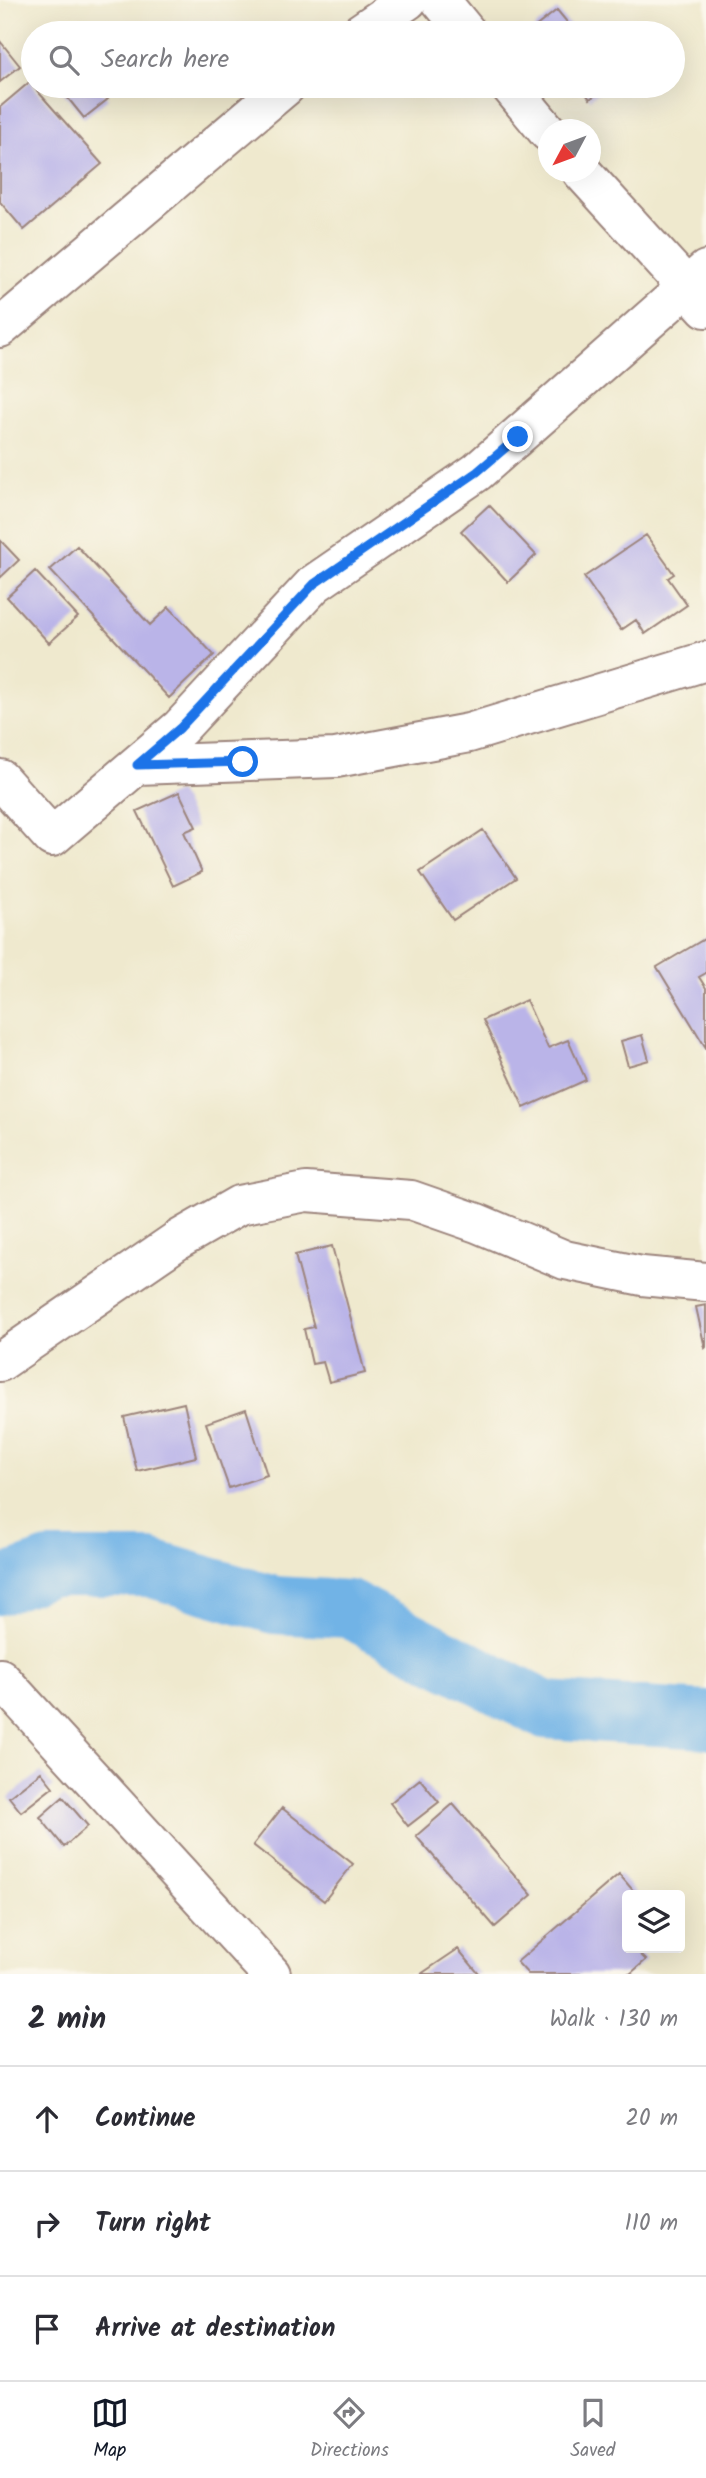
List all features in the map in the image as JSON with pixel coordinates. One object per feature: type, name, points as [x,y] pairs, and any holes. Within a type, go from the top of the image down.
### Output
[{"type":"street","points":[[377,21],[408,0]]},
{"type":"street","points":[[440,0],[457,21]]},
{"type":"street","points":[[0,328],[272,98]]},
{"type":"street","points":[[520,98],[538,120]]},
{"type":"street","points":[[0,779],[52,837],[180,728],[314,584],[477,472],[700,287],[592,182]]},
{"type":"street","points":[[137,765],[349,756],[469,733],[706,662]]},
{"type":"street","points":[[0,1362],[178,1240],[239,1205],[306,1192],[411,1200],[477,1223],[565,1260],[642,1276],[706,1282]]},
{"type":"street","points":[[0,1678],[271,1974]]},
{"type":"building","points":[[557,10],[566,21],[543,21]]},
{"type":"building","points":[[0,41],[20,66],[0,82]]},
{"type":"building","points":[[21,89],[21,98],[44,98],[102,164],[24,230],[0,202],[0,107]]},
{"type":"building","points":[[68,98],[108,99],[84,118]]},
{"type":"building","points":[[489,505],[536,555],[508,582],[461,531]]},
{"type":"building","points":[[646,535],[674,574],[668,578],[687,605],[645,634],[636,620],[621,630],[584,577]]},
{"type":"building","points":[[0,540],[19,560],[0,578]]},
{"type":"building","points":[[77,546],[150,625],[169,607],[214,655],[169,698],[50,570]]},
{"type":"building","points":[[35,571],[78,617],[49,643],[7,597]]},
{"type":"building","points":[[179,792],[196,827],[184,832],[202,872],[173,886],[137,811]]},
{"type":"building","points":[[483,830],[516,878],[453,920],[420,872]]},
{"type":"building","points":[[706,938],[706,973],[699,977],[706,988],[706,1048],[657,967]]},
{"type":"building","points":[[526,1000],[548,1048],[568,1040],[586,1080],[524,1108],[483,1020]]},
{"type":"building","points":[[642,1035],[649,1060],[628,1066],[621,1041]]},
{"type":"building","points":[[332,1246],[365,1373],[329,1382],[323,1362],[312,1364],[304,1329],[314,1327],[295,1255]]},
{"type":"building","points":[[706,1305],[706,1347],[705,1348],[696,1307]]},
{"type":"building","points":[[184,1403],[196,1457],[137,1471],[124,1417]]},
{"type":"building","points":[[246,1409],[267,1475],[229,1488],[206,1423]]},
{"type":"building","points":[[41,1772],[53,1787],[21,1812],[9,1797]]},
{"type":"building","points":[[420,1779],[439,1802],[408,1826],[390,1803]]},
{"type":"building","points":[[63,1797],[88,1826],[64,1847],[40,1817]]},
{"type":"building","points":[[453,1804],[532,1895],[495,1927],[416,1836]]},
{"type":"building","points":[[282,1808],[353,1864],[324,1901],[253,1845]]},
{"type":"building","points":[[619,1874],[633,1890],[622,1890],[622,1953],[639,1953],[646,1960],[630,1974],[528,1974],[517,1962]]},
{"type":"building","points":[[458,1949],[479,1974],[421,1974]]},
{"type":"waterway","points":[[0,1586],[49,1568],[149,1568],[274,1605],[349,1609],[545,1710],[706,1720]]},
{"type":"route","points":[[243,762],[137,765],[180,728],[314,584],[477,472],[518,437]]}]
